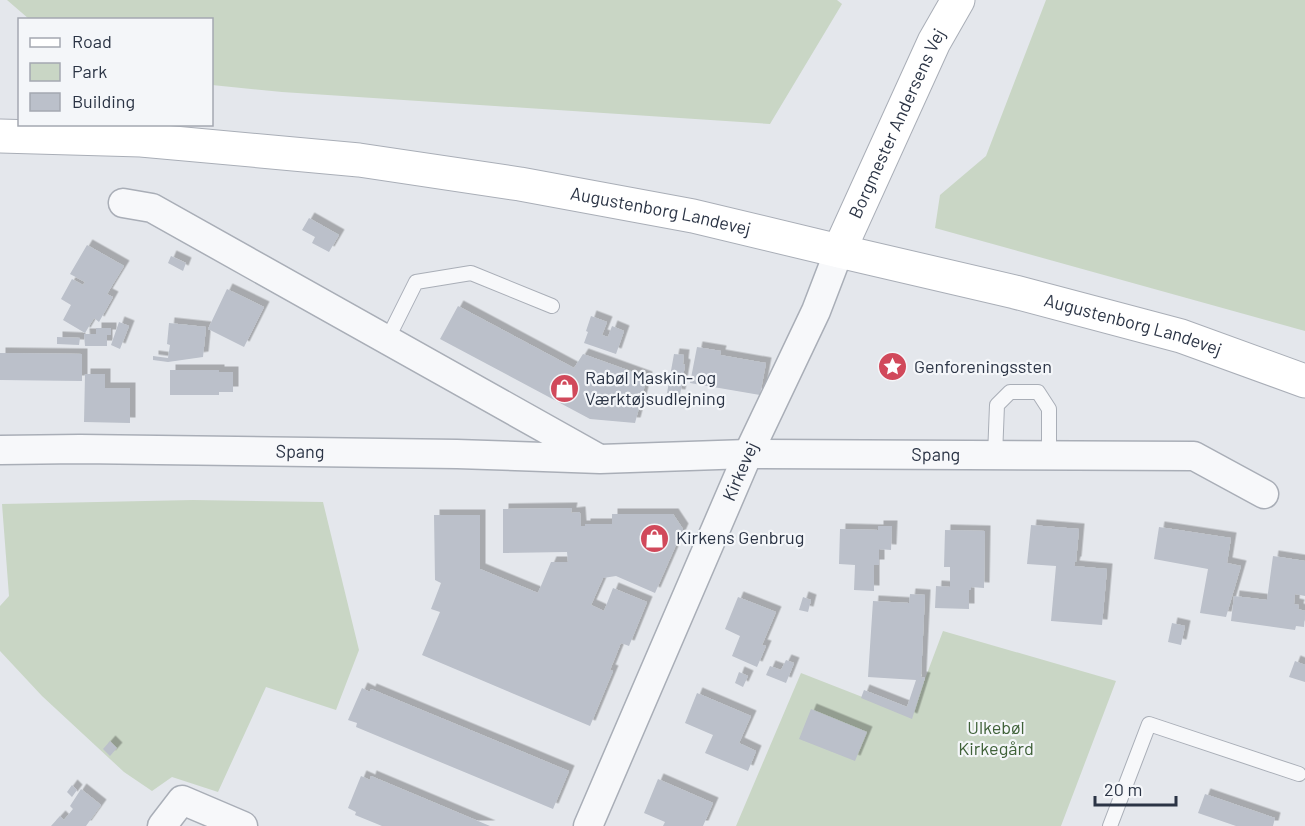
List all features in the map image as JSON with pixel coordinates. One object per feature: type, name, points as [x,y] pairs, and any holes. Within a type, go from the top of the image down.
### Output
[{"type":"street","name":"Borgmester Andersens Vej","points":[[839,251],[934,42],[957,0]]},
{"type":"street","name":"Augustenborg Landevej","points":[[0,136],[141,140],[359,160],[520,184],[693,216],[1016,292],[1181,336],[1305,381]]},
{"type":"street","points":[[123,202],[152,208],[600,459]]},
{"type":"street","name":"Kirkevej","points":[[588,826],[748,454],[816,311],[839,251]]},
{"type":"street","name":"Spang","points":[[0,450],[457,454],[600,459],[748,454],[1194,456],[1264,494]]},
{"type":"street","points":[[162,826],[182,800],[243,826]]},
{"type":"lane","points":[[387,340],[416,282],[471,273],[552,306]]},
{"type":"lane","points":[[995,456],[997,405],[1010,392],[1038,392],[1049,409],[1049,456]]},
{"type":"lane","points":[[1110,826],[1149,724],[1299,774]]},
{"type":"green space","points":[[7,0],[837,0],[842,4],[770,124],[282,92],[213,85],[213,18],[28,18]]},
{"type":"green space","points":[[1046,0],[1305,0],[1305,331],[935,228],[940,195],[986,156]]},
{"type":"green space","points":[[193,500],[323,502],[359,650],[336,710],[266,687],[218,792],[172,777],[152,791],[124,772],[42,696],[0,651],[0,606],[9,596],[2,504]]},
{"type":"green space","name":"Ulkebøl Kirkegård","points":[[943,631],[1116,681],[1061,826],[736,826],[801,673],[911,716]]},
{"type":"building","points":[[309,218],[339,235],[329,252],[312,243],[315,237],[302,230]]},
{"type":"building","points":[[87,245],[124,266],[107,294],[113,297],[99,322],[94,318],[85,333],[63,320],[71,305],[61,299],[72,279],[83,285],[85,282],[70,274]]},
{"type":"building","points":[[171,256],[186,263],[183,271],[168,263]]},
{"type":"building","points":[[227,289],[264,307],[244,347],[208,329]]},
{"type":"building","points":[[458,306],[574,368],[583,354],[647,377],[635,423],[590,419],[440,339]]},
{"type":"building","points":[[591,316],[607,322],[602,335],[608,337],[612,326],[624,331],[616,354],[584,343]]},
{"type":"building","points":[[119,322],[129,326],[120,349],[111,345]]},
{"type":"building","points":[[169,323],[206,327],[203,357],[168,362],[153,360],[153,356],[168,358]]},
{"type":"building","points":[[96,328],[111,328],[111,335],[107,335],[107,346],[85,346],[84,334],[96,334]]},
{"type":"building","points":[[57,337],[80,338],[79,345],[57,344]]},
{"type":"building","points":[[697,347],[721,351],[720,355],[766,363],[760,395],[690,383]]},
{"type":"building","points":[[0,353],[82,354],[82,381],[0,380]]},
{"type":"building","points":[[674,354],[684,355],[683,364],[685,365],[680,395],[667,393]]},
{"type":"building","points":[[170,370],[233,372],[233,392],[219,392],[219,395],[170,395]]},
{"type":"building","points":[[85,374],[105,374],[105,388],[130,388],[130,423],[84,422]]},
{"type":"building","points":[[572,508],[571,513],[580,512],[581,526],[612,524],[612,514],[673,514],[683,529],[655,593],[616,576],[603,578],[591,605],[604,611],[613,588],[647,602],[629,646],[621,643],[610,670],[613,671],[590,726],[422,655],[440,612],[431,609],[441,583],[435,580],[434,515],[480,515],[480,569],[538,593],[551,562],[568,562],[567,552],[503,553],[503,509]]},
{"type":"building","points":[[1031,525],[1079,529],[1074,566],[1107,569],[1102,625],[1051,621],[1056,566],[1027,564]]},
{"type":"building","points":[[878,526],[892,526],[891,550],[879,549],[879,565],[874,565],[874,591],[854,590],[855,565],[839,564],[840,529],[878,530]]},
{"type":"building","points":[[1159,527],[1231,538],[1227,563],[1241,566],[1226,617],[1200,613],[1208,569],[1154,559]]},
{"type":"building","points":[[945,530],[985,531],[984,588],[971,587],[969,609],[935,608],[936,586],[950,587],[950,567],[944,567]]},
{"type":"building","points":[[1273,556],[1305,561],[1305,596],[1295,594],[1294,604],[1299,605],[1298,609],[1305,611],[1304,627],[1296,626],[1295,630],[1231,621],[1234,596],[1267,600]]},
{"type":"building","points":[[910,594],[925,595],[921,677],[925,678],[912,719],[861,698],[864,690],[907,707],[916,680],[868,677],[873,601],[909,603]]},
{"type":"building","points":[[738,597],[776,612],[762,645],[766,646],[757,667],[732,656],[740,636],[725,629]]},
{"type":"building","points":[[803,597],[811,600],[808,612],[799,610]]},
{"type":"building","points":[[1172,623],[1185,626],[1181,645],[1168,642]]},
{"type":"building","points":[[786,660],[794,663],[786,683],[766,675],[770,666],[781,670]]},
{"type":"building","points":[[1295,661],[1305,665],[1305,682],[1289,677]]},
{"type":"building","points":[[739,672],[748,676],[743,687],[735,683]]},
{"type":"building","points":[[362,688],[370,692],[371,689],[569,771],[553,809],[356,727],[357,723],[348,720]]},
{"type":"building","points":[[697,693],[751,716],[739,743],[756,751],[748,771],[705,753],[713,735],[685,723]]},
{"type":"building","points":[[811,709],[867,732],[855,761],[799,739]]},
{"type":"building","points":[[110,741],[117,748],[110,756],[103,749]]},
{"type":"building","points":[[361,776],[370,780],[371,776],[490,826],[382,826],[355,815],[356,812],[348,808]]},
{"type":"building","points":[[658,779],[713,803],[703,826],[663,826],[665,822],[644,813]]},
{"type":"building","points":[[72,785],[77,790],[72,797],[67,792]]},
{"type":"building","points":[[81,789],[101,805],[86,826],[51,826],[60,816],[64,820],[73,809],[70,806]]},
{"type":"building","points":[[1205,794],[1275,818],[1273,826],[1236,826],[1198,813]]},
{"type":"place","name":"Genforeningssten","points":[[893,367]]},
{"type":"place","name":"Rabøl Maskin- og Værktøjsudlejning","points":[[564,388]]},
{"type":"place","name":"Kirkens Genbrug","points":[[655,538]]}]
